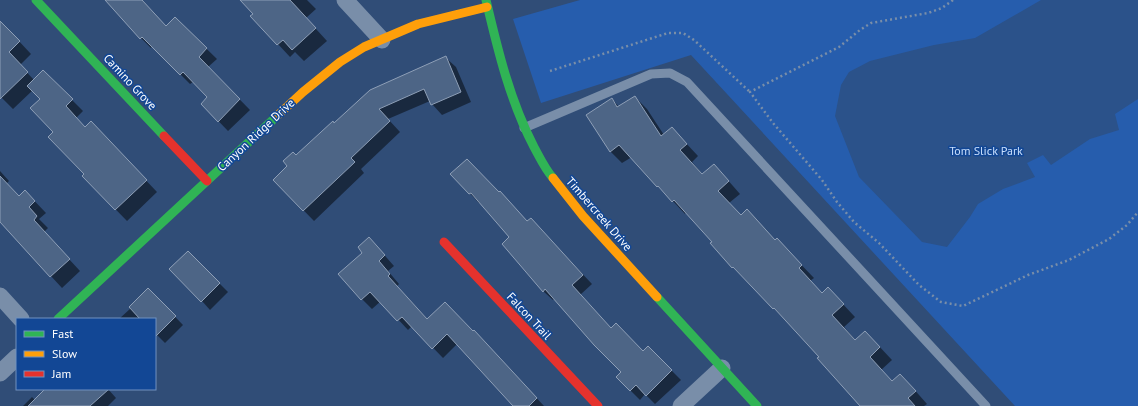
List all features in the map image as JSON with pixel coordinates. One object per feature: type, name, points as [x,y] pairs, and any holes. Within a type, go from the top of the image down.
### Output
[{"type":"street","name":"Camino Grove","points":[[36,0],[207,181]]},
{"type":"street","points":[[345,0],[382,40]]},
{"type":"street","name":"Canyon Ridge Drive","points":[[59,318],[303,92],[340,62],[364,47],[418,24],[487,4]]},
{"type":"street","name":"Timbercreek Drive","points":[[487,4],[504,71],[524,128],[547,171],[583,216],[757,406]]},
{"type":"street","name":"Falcon Trail","points":[[444,242],[598,406]]},
{"type":"street","points":[[0,296],[20,318]]},
{"type":"street","points":[[0,373],[16,358]]},
{"type":"street","points":[[681,406],[722,368]]},
{"type":"lane","points":[[524,128],[651,74],[670,73],[686,82],[986,406]]},
{"type":"path","points":[[750,92],[838,47],[871,23],[928,13],[942,8],[953,0]]},
{"type":"path","points":[[550,71],[668,32],[683,33],[694,40],[750,92],[822,180],[837,202],[854,222],[879,242],[919,285],[941,302],[963,306],[1028,274],[1069,260],[1109,239],[1127,225],[1138,212]]},
{"type":"green space","name":"Tom Slick Park","points":[[580,0],[1138,0],[1138,406],[1015,406],[691,55],[541,103],[513,19]]},
{"type":"shaded area","points":[[1041,0],[1138,0],[1138,99],[1115,114],[1119,130],[1090,139],[1051,165],[1043,155],[1027,163],[1035,177],[1003,189],[978,204],[947,247],[922,242],[859,177],[835,116],[841,85],[849,72],[870,61],[934,45],[975,38]]},
{"type":"building","points":[[105,0],[142,0],[166,26],[175,17],[207,48],[199,57],[240,99],[218,122],[201,104],[207,97],[183,72],[180,75],[142,37],[140,39]]},
{"type":"building","points":[[240,0],[290,0],[316,28],[292,50],[283,40],[277,45],[250,16],[253,14]]},
{"type":"building","points":[[0,21],[20,41],[9,52],[28,72],[0,99]]},
{"type":"building","points":[[446,56],[461,92],[431,105],[424,89],[379,109],[390,121],[351,158],[355,162],[303,211],[273,180],[287,166],[283,161],[293,152],[296,155],[370,90]]},
{"type":"building","points":[[43,70],[73,99],[66,106],[85,127],[91,121],[147,180],[115,210],[82,176],[84,174],[48,137],[53,132],[30,108],[40,99],[27,86]]},
{"type":"building","points":[[635,96],[661,136],[672,127],[687,144],[680,150],[702,174],[714,164],[729,181],[718,191],[741,215],[747,209],[775,240],[777,238],[802,265],[799,268],[822,293],[828,287],[844,304],[832,315],[855,340],[865,331],[880,347],[870,357],[892,381],[900,374],[916,391],[908,398],[915,406],[860,406],[817,358],[819,357],[774,308],[773,309],[733,267],[732,268],[710,243],[712,242],[674,200],[672,202],[619,145],[610,152],[586,115],[612,98],[617,107]]},
{"type":"building","points":[[467,159],[499,192],[500,191],[527,221],[531,218],[583,275],[572,285],[611,328],[616,323],[643,351],[648,346],[672,370],[646,396],[636,385],[630,391],[616,377],[621,372],[594,345],[545,289],[543,292],[502,244],[509,237],[471,193],[469,194],[450,174]]},
{"type":"building","points":[[0,176],[19,196],[25,190],[35,201],[29,207],[37,216],[34,220],[70,259],[50,277],[0,222]]},
{"type":"building","points":[[369,237],[385,255],[379,261],[390,274],[388,276],[427,319],[445,302],[473,331],[474,330],[537,398],[529,406],[513,406],[447,334],[432,349],[402,317],[397,321],[370,292],[361,300],[338,274],[362,253],[358,247]]},
{"type":"building","points":[[188,251],[220,283],[201,302],[169,269]]},
{"type":"building","points":[[148,288],[176,316],[156,336],[156,318],[139,318],[129,307]]},
{"type":"building","points":[[44,390],[108,390],[90,406],[28,406]]},
{"type":"traffic: fast","points":[[36,0],[164,136]]},
{"type":"traffic: fast","points":[[486,0],[511,94],[534,147],[553,178]]},
{"type":"traffic: fast","points":[[59,318],[277,116]]},
{"type":"traffic: fast","points":[[657,297],[757,406]]},
{"type":"traffic: slow","points":[[277,116],[303,92],[340,62],[364,47],[418,24],[487,7]]},
{"type":"traffic: slow","points":[[553,178],[583,216],[657,297]]},
{"type":"traffic: jam","points":[[164,136],[207,181]]},
{"type":"traffic: jam","points":[[444,242],[598,406]]}]
